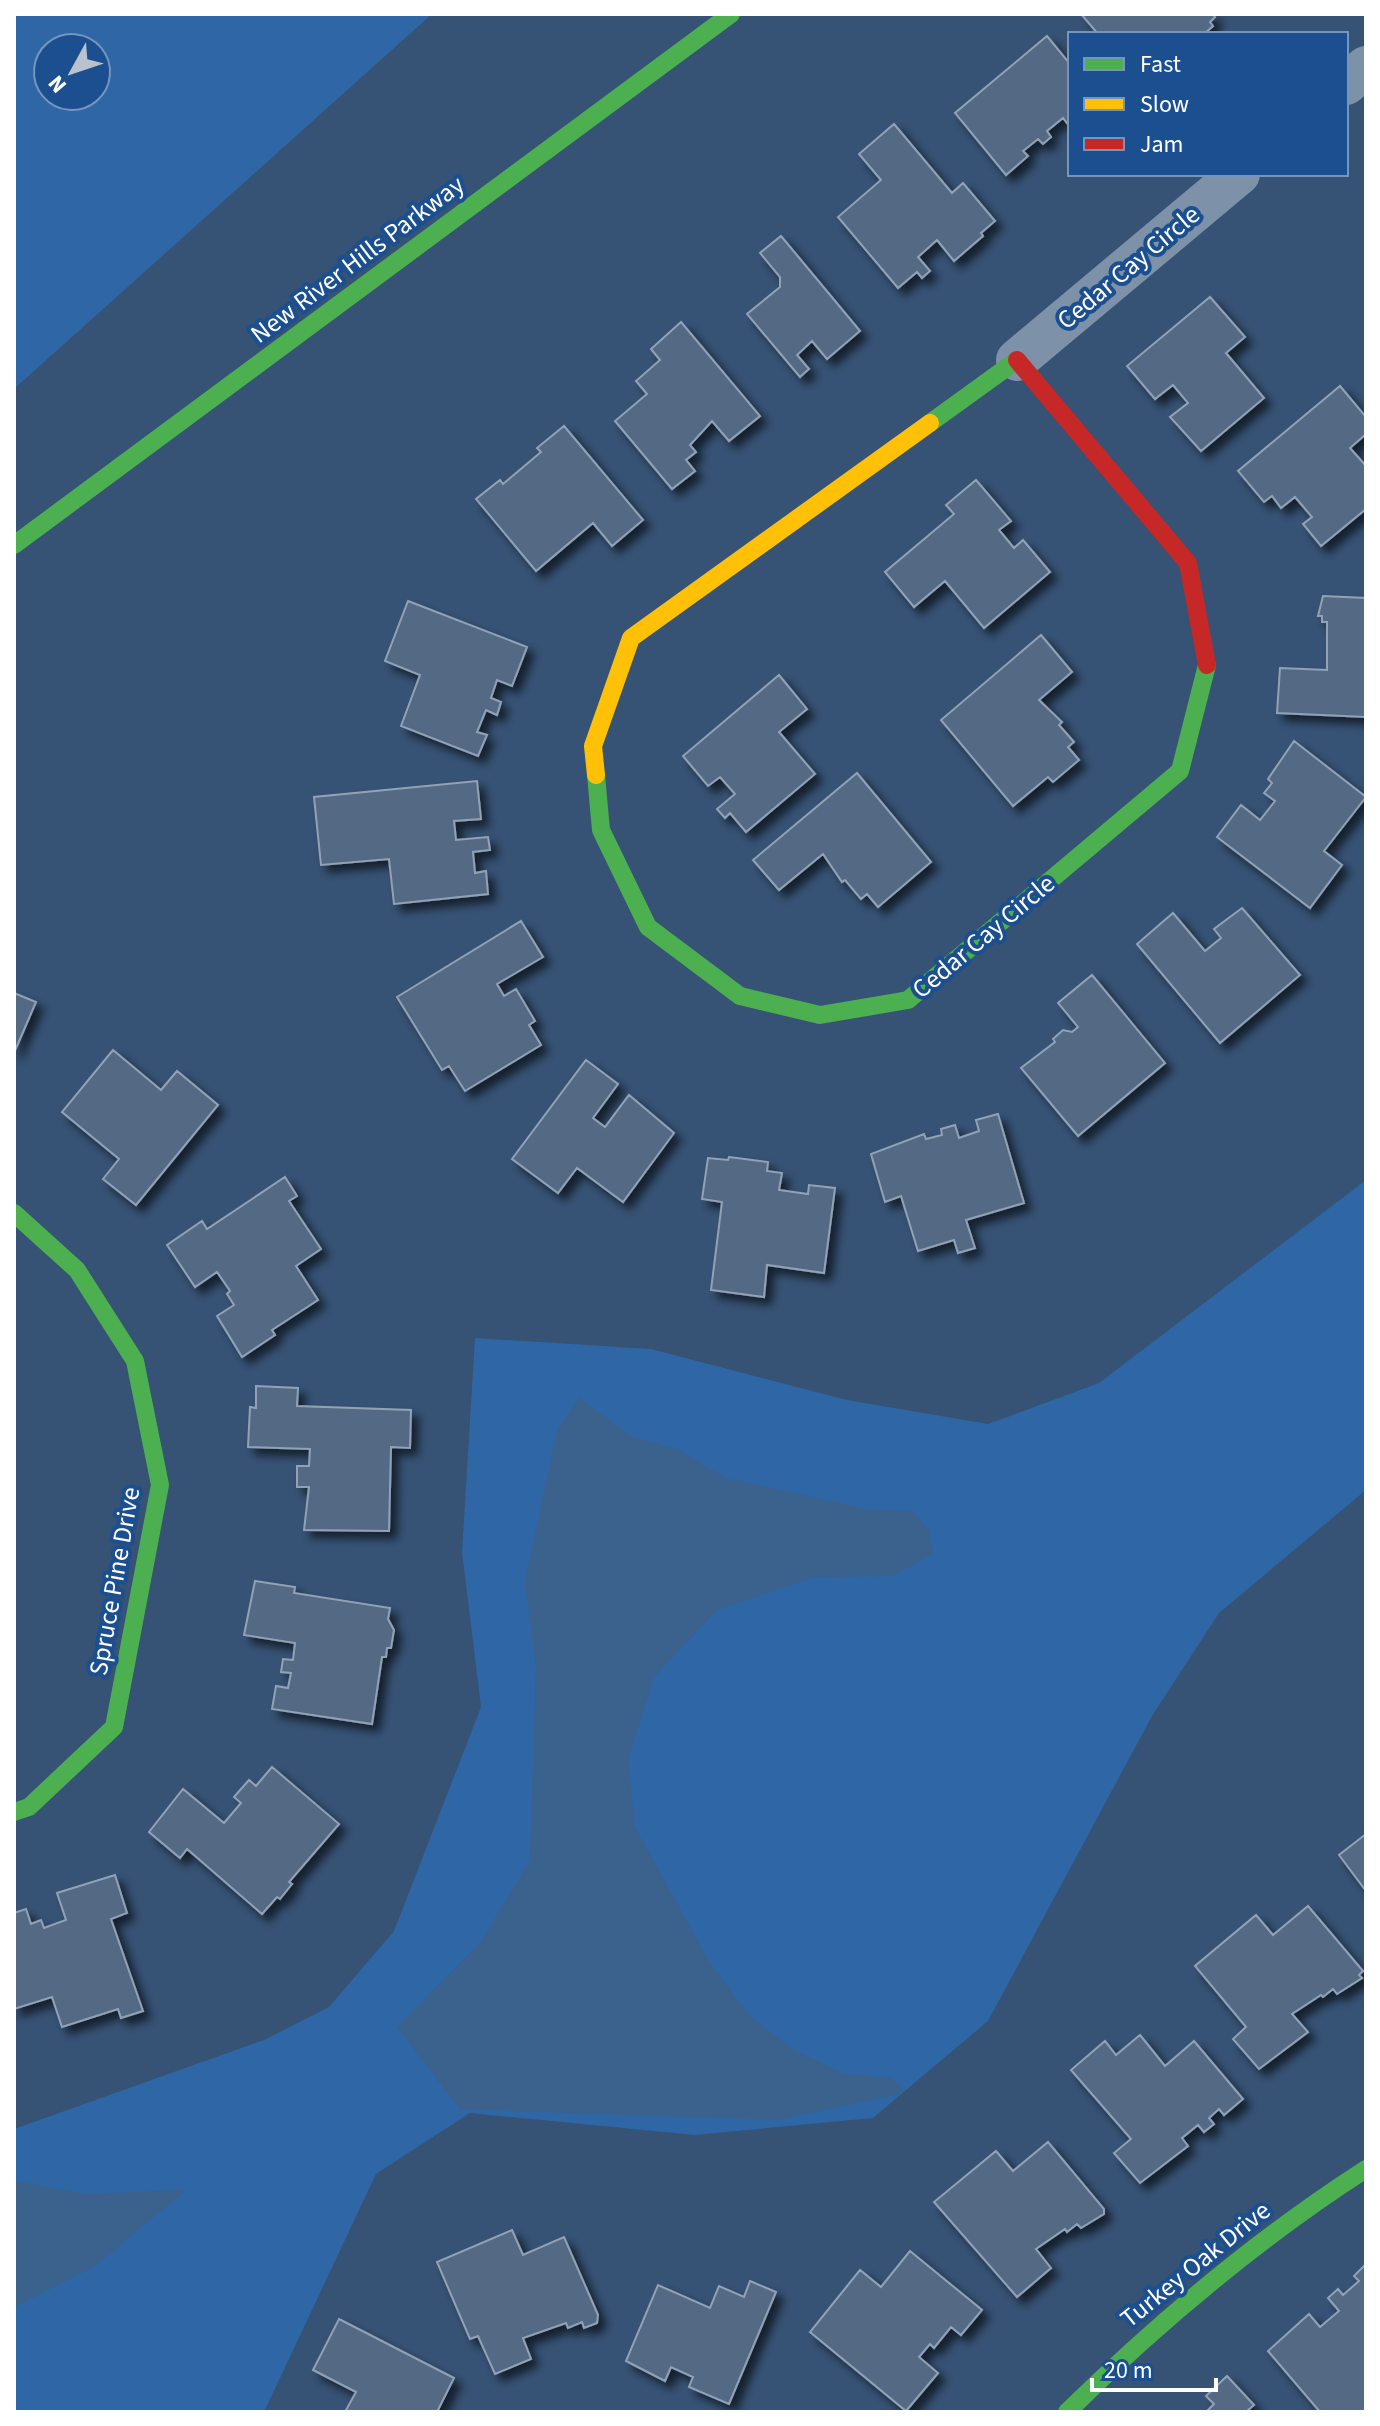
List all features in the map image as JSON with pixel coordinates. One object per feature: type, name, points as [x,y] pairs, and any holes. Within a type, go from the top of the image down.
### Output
[{"type":"street","name":"New River Hills Parkway","points":[[14,545],[731,14]]},
{"type":"street","points":[[1348,82],[1366,67]]},
{"type":"street","name":"Cedar Cay Circle","points":[[1017,360],[1188,563],[1207,666],[1180,771],[908,1000],[820,1015],[740,996],[648,927],[601,830],[593,746],[631,638],[1017,360],[1237,176]]},
{"type":"street","name":"Spruce Pine Drive","points":[[14,1213],[77,1270],[135,1361],[160,1485],[114,1727],[29,1807],[14,1812]]},
{"type":"street","name":"Turkey Oak Drive","points":[[1067,2412],[1138,2341],[1316,2200],[1366,2169]]},
{"type":"shaded area","points":[[14,14],[432,14],[14,389]]},
{"type":"shaded area","points":[[1366,1180],[1366,1490],[1219,1613],[1152,1716],[988,2021],[873,2118],[695,2135],[470,2113],[376,2174],[264,2412],[14,2412],[14,2129],[264,2040],[329,2007],[394,1931],[481,1707],[462,1552],[475,1338],[651,1349],[847,1400],[988,1424],[1099,1383]]},
{"type":"shaded area","points":[[579,1398],[632,1437],[677,1449],[726,1478],[871,1510],[912,1511],[929,1531],[933,1553],[893,1576],[814,1577],[717,1610],[654,1677],[628,1759],[635,1827],[708,1960],[749,2015],[792,2049],[844,2074],[892,2078],[904,2093],[778,2120],[460,2109],[397,2027],[480,1943],[530,1861],[536,1667],[525,1582],[557,1431]]},
{"type":"shaded area","points":[[14,2181],[86,2194],[186,2190],[95,2266],[14,2307]]},
{"type":"building","points":[[1081,14],[1213,14],[1215,17],[1210,22],[1213,26],[1206,32],[1096,32]]},
{"type":"building","points":[[1047,36],[1068,62],[1068,124],[1063,118],[1047,131],[1051,137],[1043,144],[1038,139],[1023,151],[1028,156],[1006,175],[955,113]]},
{"type":"building","points":[[894,124],[952,193],[963,183],[995,221],[954,261],[937,240],[918,257],[930,271],[922,278],[917,272],[898,288],[838,217],[881,180],[859,154]]},
{"type":"building","points":[[781,236],[860,331],[827,359],[812,341],[797,355],[809,369],[800,377],[747,314],[780,287],[780,277],[760,253]]},
{"type":"building","points":[[1210,297],[1245,337],[1226,353],[1264,398],[1201,451],[1170,417],[1188,403],[1173,385],[1155,399],[1127,366]]},
{"type":"building","points":[[681,322],[760,416],[729,441],[712,421],[690,445],[696,452],[686,460],[695,471],[672,489],[615,421],[647,394],[636,381],[660,360],[651,349]]},
{"type":"building","points":[[1340,386],[1366,417],[1366,434],[1350,448],[1366,466],[1366,509],[1321,546],[1303,524],[1312,517],[1295,497],[1281,508],[1272,496],[1264,502],[1238,471]]},
{"type":"building","points":[[564,426],[643,520],[612,546],[593,523],[536,571],[476,499],[500,480],[503,484],[541,452],[537,448]]},
{"type":"building","points":[[976,480],[1011,521],[999,530],[1014,548],[1023,540],[1050,572],[984,628],[945,581],[914,607],[885,572],[954,514],[946,505]]},
{"type":"building","points":[[1323,596],[1366,598],[1366,717],[1277,713],[1280,668],[1327,670],[1327,622],[1322,622],[1322,616],[1318,616]]},
{"type":"building","points":[[408,601],[527,647],[512,686],[497,680],[491,698],[501,702],[497,715],[486,710],[477,732],[487,735],[478,756],[401,726],[420,675],[385,661]]},
{"type":"building","points":[[1041,635],[1072,672],[1039,700],[1062,722],[1059,725],[1074,742],[1068,747],[1079,760],[1053,782],[1048,777],[1013,806],[941,720]]},
{"type":"building","points":[[779,675],[807,709],[779,732],[815,774],[746,832],[730,813],[725,818],[717,809],[735,794],[720,777],[708,786],[683,756]]},
{"type":"building","points":[[1294,741],[1366,797],[1324,851],[1342,865],[1310,908],[1217,837],[1241,805],[1260,820],[1275,801],[1264,793],[1272,783],[1268,779]]},
{"type":"building","points":[[857,773],[931,862],[878,907],[867,894],[861,899],[845,880],[842,882],[823,854],[779,890],[753,860]]},
{"type":"building","points":[[477,781],[481,819],[454,821],[456,840],[488,837],[490,850],[473,852],[475,873],[486,871],[488,894],[394,904],[389,859],[321,865],[314,797]]},
{"type":"building","points":[[1242,908],[1300,975],[1220,1043],[1137,944],[1173,913],[1205,951],[1221,938],[1214,929]]},
{"type":"building","points":[[521,921],[543,957],[497,984],[504,996],[516,989],[535,1021],[529,1025],[541,1045],[465,1091],[449,1066],[442,1070],[397,997]]},
{"type":"building","points":[[1092,975],[1165,1063],[1078,1136],[1021,1068],[1055,1042],[1053,1039],[1063,1030],[1072,1032],[1078,1027],[1058,1003]]},
{"type":"building","points":[[14,993],[36,1002],[14,1053]]},
{"type":"building","points":[[113,1050],[161,1090],[177,1071],[218,1105],[136,1205],[103,1179],[119,1159],[62,1112]]},
{"type":"building","points":[[586,1060],[618,1084],[593,1118],[605,1127],[629,1095],[674,1133],[623,1202],[577,1168],[558,1193],[512,1159]]},
{"type":"building","points":[[998,1114],[1024,1203],[966,1220],[975,1248],[958,1253],[954,1240],[918,1251],[901,1196],[885,1202],[871,1154],[924,1134],[926,1139],[942,1135],[941,1129],[955,1125],[959,1138],[979,1131],[976,1120]]},
{"type":"building","points":[[729,1157],[768,1162],[767,1171],[782,1173],[779,1190],[808,1194],[809,1185],[835,1188],[824,1273],[767,1265],[764,1297],[711,1290],[722,1202],[702,1199],[708,1158],[728,1160]]},
{"type":"building","points":[[285,1177],[297,1196],[289,1201],[321,1249],[296,1266],[318,1300],[272,1330],[275,1335],[242,1357],[217,1316],[234,1305],[227,1294],[230,1291],[217,1272],[195,1287],[167,1245],[202,1221],[207,1229]]},
{"type":"building","points":[[256,1386],[298,1388],[297,1406],[411,1410],[410,1448],[391,1447],[389,1531],[304,1530],[309,1487],[297,1487],[297,1466],[309,1466],[310,1449],[248,1447],[250,1407],[256,1408]]},
{"type":"building","points":[[255,1581],[295,1587],[294,1593],[390,1608],[388,1619],[394,1630],[391,1648],[387,1648],[386,1657],[382,1657],[372,1724],[272,1709],[276,1686],[288,1688],[291,1673],[281,1672],[283,1659],[293,1660],[295,1643],[244,1635]]},
{"type":"building","points":[[272,1767],[339,1824],[289,1882],[292,1884],[280,1899],[277,1897],[262,1914],[187,1849],[180,1858],[149,1832],[183,1789],[224,1823],[241,1803],[234,1797],[249,1780],[256,1786]]},
{"type":"building","points":[[1366,1834],[1366,1891],[1339,1855]]},
{"type":"building","points":[[115,1875],[127,1913],[111,1919],[143,2011],[121,2018],[118,2009],[62,2027],[52,1997],[14,2009],[14,1913],[26,1909],[31,1924],[41,1920],[44,1928],[66,1920],[57,1893]]},
{"type":"building","points":[[1308,1906],[1363,1971],[1359,1975],[1362,1978],[1337,1994],[1333,1989],[1323,1997],[1321,1995],[1292,2014],[1308,2032],[1259,2069],[1233,2039],[1246,2027],[1195,1966],[1256,1915],[1273,1935]]},
{"type":"building","points":[[1140,2035],[1165,2066],[1194,2041],[1243,2099],[1224,2115],[1219,2109],[1209,2118],[1214,2124],[1204,2132],[1198,2125],[1182,2138],[1188,2146],[1140,2183],[1114,2153],[1131,2139],[1071,2070],[1105,2041],[1116,2055]]},
{"type":"building","points":[[1048,2142],[1104,2209],[1104,2214],[1081,2228],[1077,2224],[1067,2232],[1065,2229],[1036,2249],[1051,2268],[1017,2297],[934,2202],[996,2151],[1013,2171]]},
{"type":"building","points":[[512,2230],[523,2255],[564,2237],[598,2315],[597,2323],[584,2328],[582,2322],[568,2328],[566,2323],[523,2338],[531,2359],[495,2374],[478,2336],[470,2339],[437,2262]]},
{"type":"building","points":[[910,2251],[982,2310],[961,2335],[951,2327],[934,2348],[930,2344],[919,2357],[938,2373],[906,2411],[810,2332],[860,2270],[881,2287]]},
{"type":"building","points":[[1366,2264],[1366,2412],[1320,2412],[1268,2351],[1309,2314],[1320,2327],[1339,2311],[1328,2298],[1338,2289],[1343,2295],[1359,2281],[1354,2276]]},
{"type":"building","points":[[750,2281],[776,2292],[729,2404],[689,2387],[693,2377],[671,2367],[665,2381],[626,2361],[658,2285],[710,2308],[719,2286],[744,2297]]},
{"type":"building","points":[[339,2319],[454,2378],[437,2412],[345,2412],[356,2392],[313,2370]]},
{"type":"building","points":[[1227,2376],[1254,2405],[1246,2412],[1206,2412],[1214,2404],[1206,2396]]},
{"type":"traffic: fast","points":[[14,545],[731,14]]},
{"type":"traffic: fast","points":[[930,423],[1017,360]]},
{"type":"traffic: fast","points":[[596,775],[601,830],[648,927],[740,996],[820,1015],[908,1000],[1180,771],[1207,665]]},
{"type":"traffic: fast","points":[[14,1213],[77,1270],[135,1361],[160,1485],[114,1727],[29,1807],[14,1812]]},
{"type":"traffic: fast","points":[[1067,2412],[1210,2283],[1286,2224],[1366,2169]]},
{"type":"traffic: slow","points":[[596,775],[593,746],[631,638],[930,423]]},
{"type":"traffic: jam","points":[[1017,360],[1188,563],[1207,665]]}]
